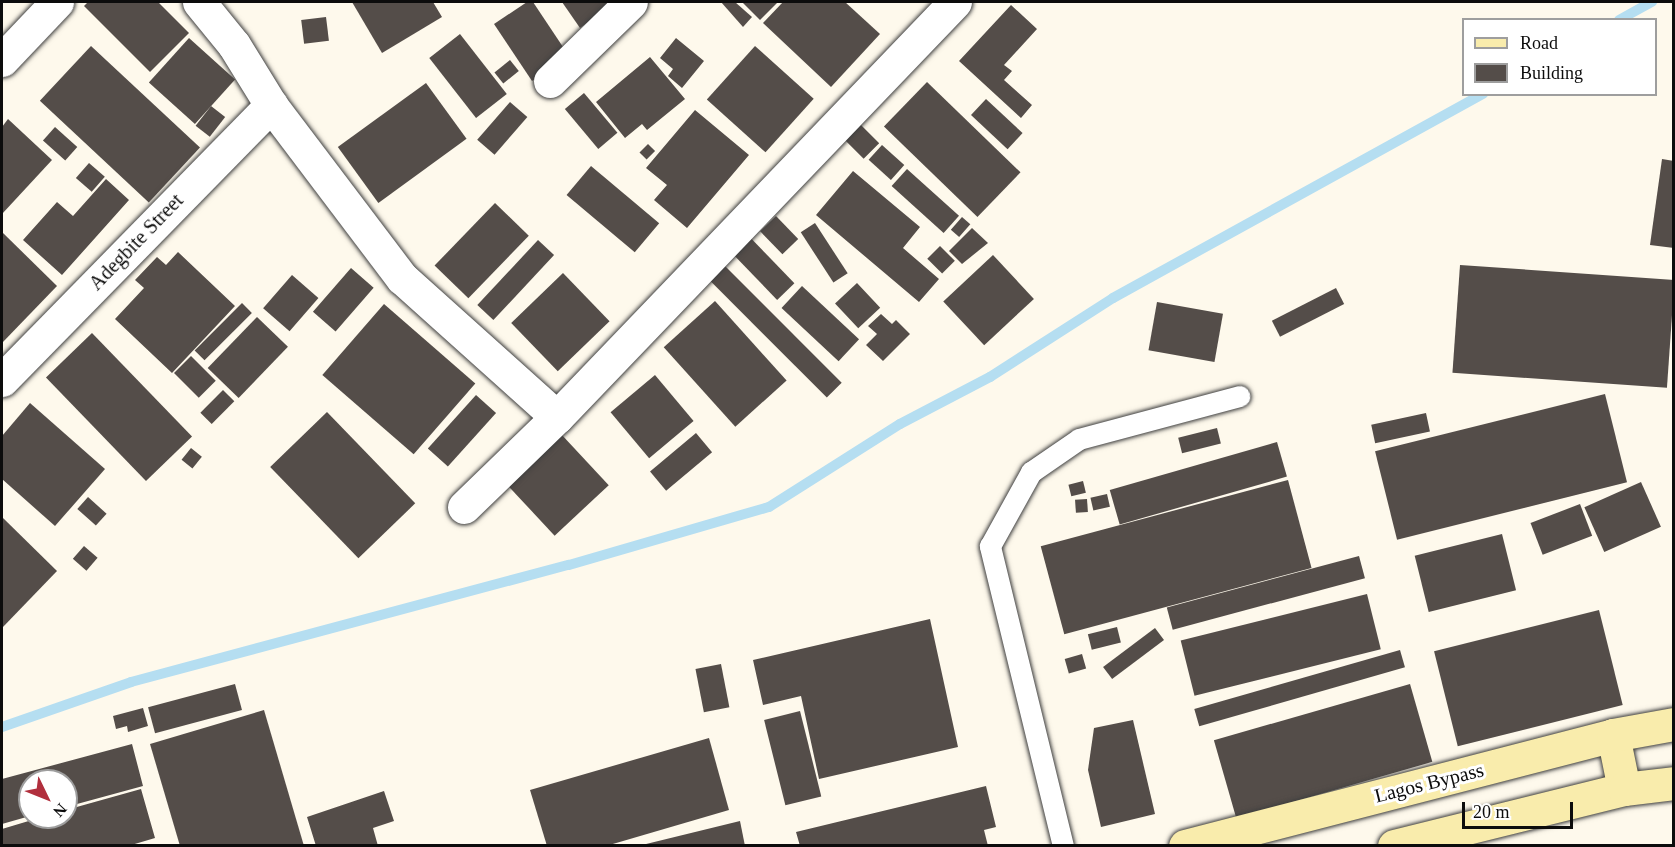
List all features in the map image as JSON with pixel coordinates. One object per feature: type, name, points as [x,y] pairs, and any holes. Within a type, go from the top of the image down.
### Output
[{"type":"main road","name":"Lagos Bypass","points":[[1185,846],[1613,735],[1674,724]]},
{"type":"main road","points":[[1613,735],[1624,789]]},
{"type":"main road","points":[[1394,846],[1624,789],[1674,783]]},
{"type":"street","points":[[2,60],[57,2]]},
{"type":"street","points":[[199,2],[234,45],[271,105],[402,278],[557,417]]},
{"type":"street","points":[[550,81],[631,2]]},
{"type":"street","points":[[464,507],[557,417],[955,2]]},
{"type":"street","name":"Adegbite Street","points":[[2,380],[271,105]]},
{"type":"lane","points":[[1063,846],[990,546],[1031,472],[1079,439],[1239,396]]},
{"type":"building","points":[[88,2],[158,2],[189,33],[150,72],[84,6]]},
{"type":"building","points":[[352,2],[433,2],[442,17],[382,53]]},
{"type":"building","points":[[527,2],[533,2],[569,56],[532,81],[494,24]]},
{"type":"building","points":[[562,2],[615,2],[580,28]]},
{"type":"building","points":[[721,2],[735,2],[752,17],[743,27]]},
{"type":"building","points":[[742,2],[775,2],[777,3],[760,20]]},
{"type":"building","points":[[783,2],[845,2],[880,34],[831,87],[763,23]]},
{"type":"building","points":[[1011,5],[1037,29],[1004,65],[1012,71],[1004,80],[1032,105],[1021,118],[959,61]]},
{"type":"building","points":[[326,17],[329,41],[304,44],[301,20]]},
{"type":"building","points":[[460,34],[507,94],[476,118],[429,58]]},
{"type":"building","points":[[189,38],[235,79],[195,124],[149,83]]},
{"type":"building","points":[[676,38],[704,61],[682,88],[668,76],[673,69],[660,58]]},
{"type":"building","points":[[91,46],[200,148],[149,202],[40,101]]},
{"type":"building","points":[[755,46],[814,99],[766,152],[707,100]]},
{"type":"building","points":[[650,57],[685,99],[647,130],[642,124],[625,138],[596,102]]},
{"type":"building","points":[[510,60],[519,71],[503,83],[494,73]]},
{"type":"building","points":[[927,82],[1021,172],[977,217],[884,127]]},
{"type":"building","points":[[426,83],[467,139],[378,203],[338,147]]},
{"type":"building","points":[[584,93],[617,133],[598,149],[565,109]]},
{"type":"building","points":[[986,99],[1023,133],[1008,149],[971,115]]},
{"type":"building","points":[[510,102],[527,117],[495,155],[477,140]]},
{"type":"building","points":[[211,106],[225,117],[210,137],[196,126]]},
{"type":"building","points":[[695,110],[749,155],[687,228],[654,200],[667,185],[646,168]]},
{"type":"building","points":[[853,117],[879,143],[864,159],[837,133]]},
{"type":"building","points":[[8,119],[52,160],[2,214],[2,127]]},
{"type":"building","points":[[55,127],[77,147],[65,160],[43,140]]},
{"type":"building","points":[[648,144],[655,151],[647,160],[640,152]]},
{"type":"building","points":[[882,145],[904,165],[891,180],[869,160]]},
{"type":"building","points":[[1662,159],[1674,161],[1674,248],[1650,245]]},
{"type":"building","points":[[89,163],[105,177],[92,192],[76,178]]},
{"type":"building","points":[[591,166],[659,223],[635,252],[567,195]]},
{"type":"building","points":[[907,169],[959,216],[944,233],[892,186]]},
{"type":"building","points":[[853,171],[920,227],[903,248],[939,279],[919,302],[816,215]]},
{"type":"building","points":[[106,179],[129,200],[62,275],[23,240],[57,202],[73,216]]},
{"type":"building","points":[[495,203],[529,236],[468,298],[435,266]]},
{"type":"building","points":[[776,216],[798,239],[782,254],[760,231]]},
{"type":"building","points":[[962,217],[970,224],[959,237],[951,230]]},
{"type":"building","points":[[815,223],[848,273],[833,283],[801,232]]},
{"type":"building","points":[[972,228],[988,243],[962,264],[949,251]]},
{"type":"building","points":[[743,230],[794,283],[777,300],[726,247]]},
{"type":"building","points":[[2,232],[57,286],[2,343]]},
{"type":"building","points":[[538,240],[554,255],[493,320],[477,305]]},
{"type":"building","points":[[940,246],[955,261],[942,274],[927,259]]},
{"type":"building","points":[[178,252],[235,306],[172,373],[115,319],[144,288],[135,280],[157,257],[166,265]]},
{"type":"building","points":[[993,255],[1034,299],[984,345],[943,301]]},
{"type":"building","points":[[1460,265],[1674,280],[1667,388],[1452,373]]},
{"type":"building","points":[[725,266],[842,383],[827,398],[710,281]]},
{"type":"building","points":[[351,268],[374,288],[336,331],[313,312]]},
{"type":"building","points":[[563,273],[610,321],[558,371],[511,323]]},
{"type":"building","points":[[292,275],[318,298],[290,331],[263,308]]},
{"type":"building","points":[[857,283],[880,308],[858,328],[835,303]]},
{"type":"building","points":[[802,286],[859,339],[839,361],[782,308]]},
{"type":"building","points":[[1336,288],[1344,304],[1280,337],[1272,321]]},
{"type":"building","points":[[715,301],[787,381],[735,427],[664,347]]},
{"type":"building","points":[[1157,302],[1223,314],[1214,362],[1148,350]]},
{"type":"building","points":[[242,303],[252,313],[205,360],[195,350]]},
{"type":"building","points":[[384,304],[475,383],[414,454],[322,375]]},
{"type":"building","points":[[881,314],[892,324],[896,320],[910,334],[883,361],[866,345],[877,334],[868,326]]},
{"type":"building","points":[[257,317],[288,347],[239,398],[208,368]]},
{"type":"building","points":[[92,333],[192,437],[146,481],[46,377]]},
{"type":"building","points":[[191,356],[216,381],[199,398],[174,373]]},
{"type":"building","points":[[655,375],[694,421],[649,458],[611,412]]},
{"type":"building","points":[[223,390],[234,401],[212,424],[200,413]]},
{"type":"building","points":[[1605,394],[1627,482],[1397,540],[1375,451]]},
{"type":"building","points":[[476,395],[496,413],[448,467],[428,449]]},
{"type":"building","points":[[30,403],[105,469],[55,526],[2,479],[2,436]]},
{"type":"building","points":[[327,412],[415,503],[358,558],[270,467]]},
{"type":"building","points":[[1426,413],[1430,432],[1375,443],[1371,425]]},
{"type":"building","points":[[1217,428],[1221,444],[1182,453],[1178,438]]},
{"type":"building","points":[[696,433],[712,452],[666,491],[650,472]]},
{"type":"building","points":[[561,434],[609,485],[555,536],[507,484]]},
{"type":"building","points":[[1277,442],[1287,477],[1120,525],[1110,490]]},
{"type":"building","points":[[191,448],[202,457],[192,468],[182,460]]},
{"type":"building","points":[[1288,480],[1312,568],[1064,634],[1041,546]]},
{"type":"building","points":[[1083,481],[1086,493],[1071,496],[1068,485]]},
{"type":"building","points":[[1641,482],[1661,527],[1604,552],[1584,507]]},
{"type":"building","points":[[1107,494],[1110,507],[1093,510],[1090,498]]},
{"type":"building","points":[[88,497],[107,514],[96,526],[77,509]]},
{"type":"building","points":[[1087,499],[1088,512],[1076,513],[1075,500]]},
{"type":"building","points":[[1580,504],[1592,536],[1543,555],[1531,523]]},
{"type":"building","points":[[2,517],[57,571],[2,628]]},
{"type":"building","points":[[1502,534],[1516,590],[1429,612],[1415,556]]},
{"type":"building","points":[[84,546],[98,558],[86,571],[73,559]]},
{"type":"building","points":[[1359,556],[1365,578],[1173,630],[1167,608]]},
{"type":"building","points":[[1367,594],[1381,649],[1194,696],[1181,640]]},
{"type":"building","points":[[1599,610],[1623,705],[1458,746],[1434,651]]},
{"type":"building","points":[[930,619],[958,747],[819,779],[801,696],[763,705],[753,660]]},
{"type":"building","points":[[1117,627],[1121,643],[1092,650],[1088,634]]},
{"type":"building","points":[[1155,628],[1164,640],[1112,679],[1103,667]]},
{"type":"building","points":[[1400,650],[1405,667],[1199,726],[1194,709]]},
{"type":"building","points":[[1082,654],[1086,668],[1069,673],[1065,659]]},
{"type":"building","points":[[721,664],[729,707],[704,712],[695,669]]},
{"type":"building","points":[[235,684],[242,710],[155,733],[148,707]]},
{"type":"building","points":[[1410,684],[1432,762],[1236,818],[1214,740]]},
{"type":"building","points":[[143,708],[148,726],[128,732],[127,726],[116,729],[113,716]]},
{"type":"building","points":[[264,710],[304,846],[180,846],[150,744]]},
{"type":"building","points":[[800,711],[821,796],[785,805],[764,720]]},
{"type":"building","points":[[1133,720],[1155,814],[1101,827],[1088,770],[1094,728]]},
{"type":"building","points":[[709,738],[729,810],[606,846],[547,846],[530,790]]},
{"type":"building","points":[[132,744],[143,786],[78,804],[78,769],[39,769]]},
{"type":"building","points":[[18,775],[18,819],[2,824],[2,779]]},
{"type":"building","points":[[986,786],[996,827],[984,830],[988,846],[800,846],[796,832]]},
{"type":"building","points":[[141,789],[155,838],[128,846],[2,846],[2,829],[18,824],[18,829],[78,829],[78,807]]},
{"type":"building","points":[[384,791],[394,821],[373,828],[378,846],[316,846],[307,817]]},
{"type":"building","points":[[740,821],[745,846],[642,846],[642,845]]},
{"type":"waterway","points":[[1623,18],[1652,2]]},
{"type":"waterway","points":[[2,727],[131,682],[569,565],[769,507],[900,424],[990,377],[1113,298],[1479,96]]}]
